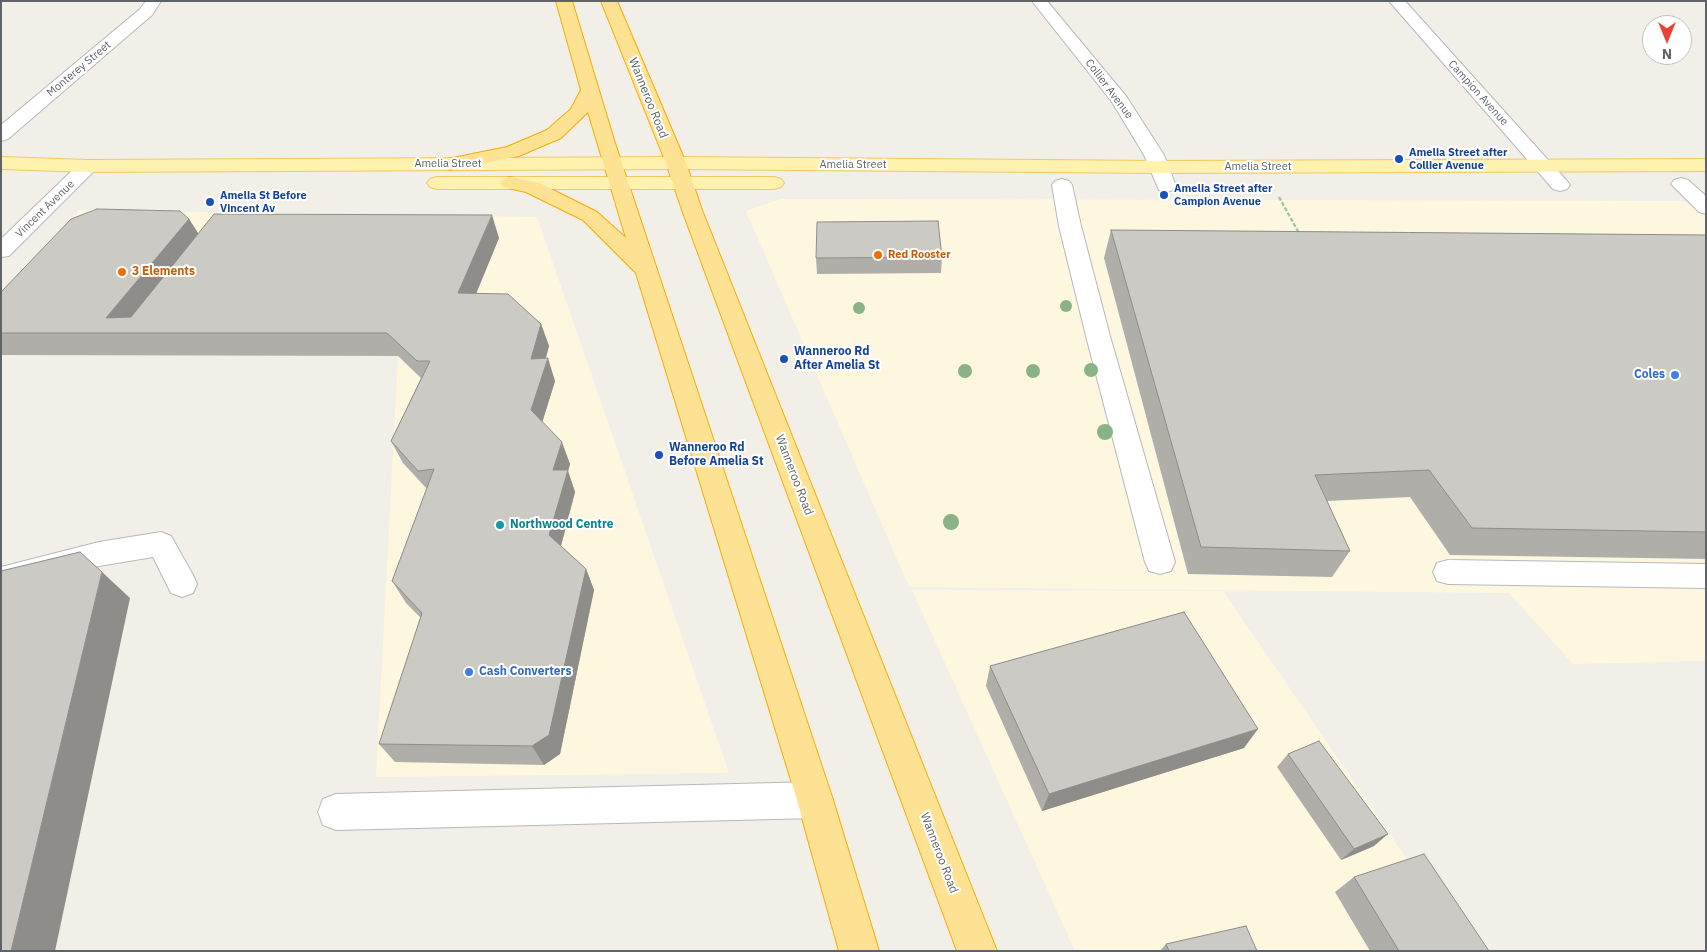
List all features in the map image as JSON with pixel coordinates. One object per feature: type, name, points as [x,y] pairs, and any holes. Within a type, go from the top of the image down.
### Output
[{"type":"highway","points":[[564,1],[815,800],[859,951]]},
{"type":"highway","name":"Wanneroo Road","points":[[608,1],[676,163],[977,951]]},
{"type":"highway","points":[[450,164],[512,152],[554,134],[579,112],[591,88]]},
{"type":"highway","points":[[510,183],[532,188],[590,216],[648,272]]},
{"type":"main road","name":"Amelia Street","points":[[1,163],[88,166],[676,163],[1163,176],[1706,165]]},
{"type":"main road","name":"Amelia Street","points":[[1052,185],[1163,176],[1270,189],[1299,185]]},
{"type":"main road","points":[[1,181],[71,183],[380,183]]},
{"type":"main road","name":"Amelia Street","points":[[420,183],[797,183]]},
{"type":"main road","points":[[1672,184],[1706,184]]},
{"type":"main road","points":[[1530,185],[1569,185]]},
{"type":"street","name":"Monterey Street","points":[[1,135],[146,12],[154,1]]},
{"type":"street","name":"Collier Avenue","points":[[1039,1],[1120,100],[1163,176]]},
{"type":"street","name":"Campion Avenue","points":[[1396,1],[1544,167],[1569,185]]},
{"type":"street","name":"Vincent Avenue","points":[[1,251],[88,166]]},
{"type":"street","points":[[1672,184],[1706,208]]},
{"type":"street","points":[[1052,185],[1070,226],[1160,562]]},
{"type":"street","points":[[1,580],[100,554],[161,544],[182,584]]},
{"type":"street","points":[[1448,572],[1706,576]]},
{"type":"street","points":[[336,812],[815,800]]},
{"type":"path","points":[[1270,189],[1304,242]]},
{"type":"shaded area","points":[[781,199],[1706,201],[1706,661],[1573,664],[1509,593],[909,587],[746,211]]},
{"type":"shaded area","points":[[79,210],[537,217],[729,773],[376,777],[398,356],[1,355],[1,294]]},
{"type":"shaded area","points":[[912,590],[1223,591],[1470,951],[1075,951]]},
{"type":"building","name":"Northwood Centre","points":[[97,209],[180,211],[189,219],[106,318],[131,317],[214,214],[492,215],[458,293],[508,294],[541,324],[531,359],[548,358],[531,410],[562,442],[553,470],[568,470],[549,535],[586,569],[549,735],[532,746],[379,744],[422,613],[392,581],[434,469],[418,471],[391,441],[430,361],[417,361],[387,333],[1,333],[1,292],[71,219]]},
{"type":"building","points":[[938,221],[942,257],[816,258],[817,222]]},
{"type":"building","points":[[1111,230],[1706,235],[1706,532],[1472,528],[1429,470],[1315,475],[1350,551],[1201,547]]},
{"type":"building","points":[[80,552],[102,572],[11,951],[1,951],[1,571]]},
{"type":"building","points":[[1184,612],[1258,729],[1049,794],[990,666]]},
{"type":"building","points":[[1319,741],[1388,834],[1354,849],[1288,754]]},
{"type":"building","points":[[1424,854],[1489,951],[1399,951],[1354,877]]},
{"type":"building","points":[[1246,926],[1257,951],[1169,951],[1166,944]]},
{"type":"place","name":"Amelia Street after Collier Avenue","points":[[1399,159]]},
{"type":"place","name":"Amelia Street after Campion Avenue","points":[[1164,195]]},
{"type":"place","name":"Amelia St Before Vincent Av","points":[[210,202]]},
{"type":"place","name":"Red Rooster","points":[[878,255]]},
{"type":"place","name":"3 Elements","points":[[122,272]]},
{"type":"place","name":"Wanneroo Rd After Amelia St","points":[[784,359]]},
{"type":"place","name":"Coles","points":[[1675,375]]},
{"type":"place","name":"Wanneroo Rd Before Amelia St","points":[[659,455]]},
{"type":"place","name":"Northwood Centre","points":[[500,525]]},
{"type":"place","name":"Cash Converters","points":[[469,672]]}]
